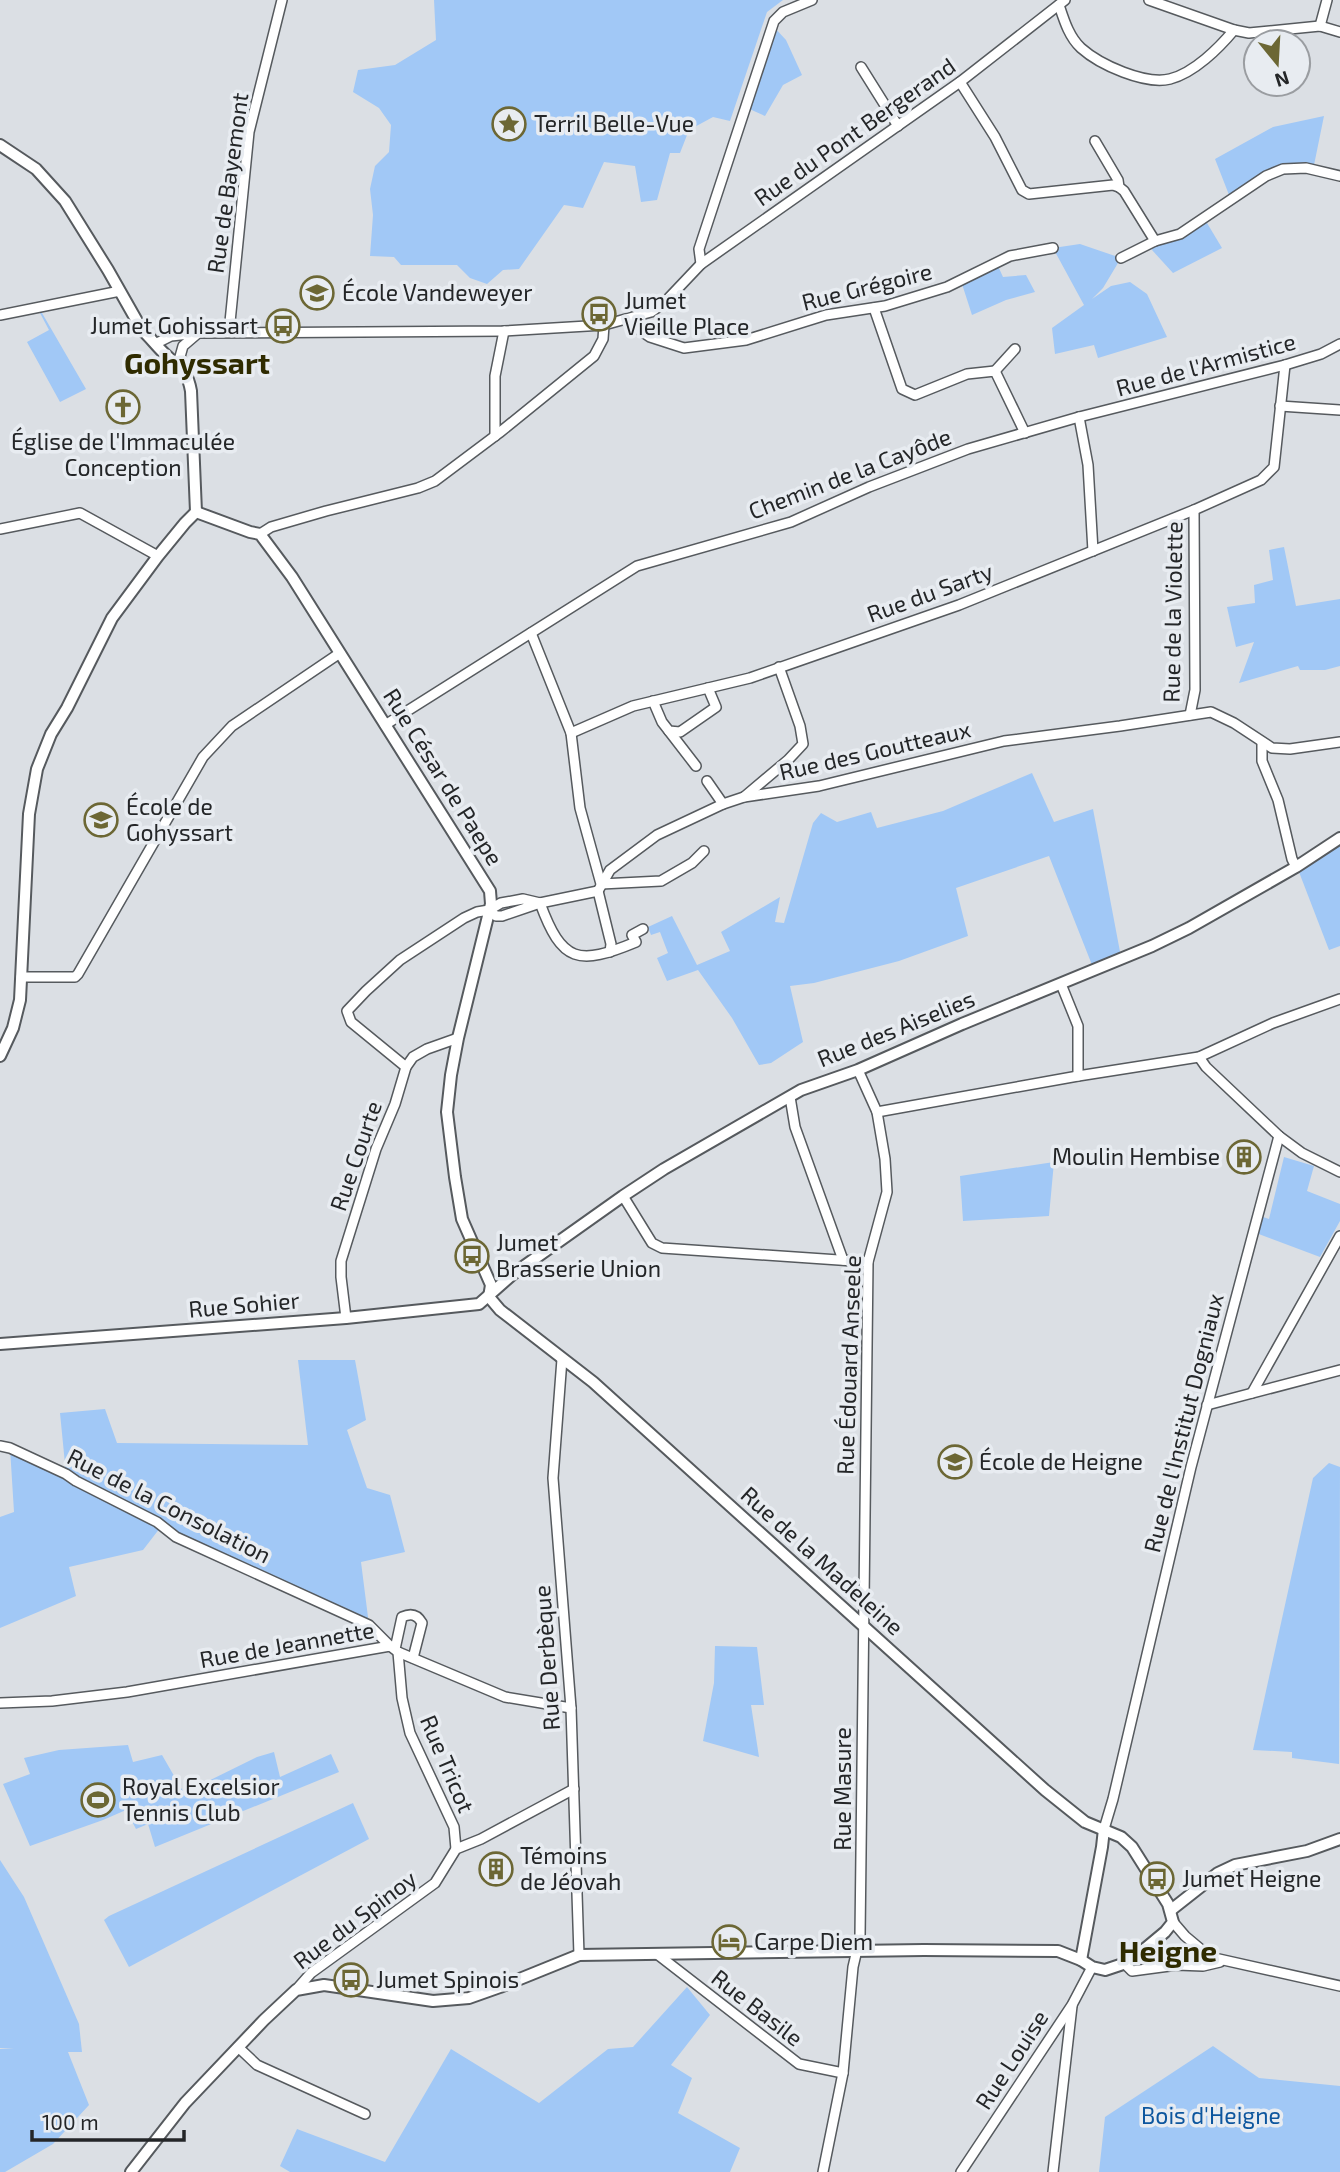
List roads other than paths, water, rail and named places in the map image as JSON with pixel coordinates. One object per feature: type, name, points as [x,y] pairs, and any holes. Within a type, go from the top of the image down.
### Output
[{"type":"street","name":"Rue de Bayemont","points":[[229,332],[249,132],[282,0]]},
{"type":"street","points":[[701,264],[699,249],[774,21],[783,12],[812,0]]},
{"type":"street","points":[[1149,0],[1249,33],[1320,26],[1340,32]]},
{"type":"street","points":[[1320,26],[1327,0]]},
{"type":"street","name":"Rue du Pont Bergerand","points":[[157,343],[171,336],[199,333],[504,331],[604,325],[651,312],[670,297],[701,264],[960,82],[1062,3]]},
{"type":"street","points":[[1062,3],[1068,30],[1080,47],[1097,60],[1148,81],[1171,79],[1187,71],[1219,48],[1234,30]]},
{"type":"street","points":[[861,67],[898,126]]},
{"type":"street","points":[[960,82],[995,137],[1022,190],[1029,194],[1113,185],[1119,187],[1155,241]]},
{"type":"street","points":[[1096,141],[1118,180],[1119,187]]},
{"type":"street","points":[[0,145],[36,169],[56,189],[74,214],[141,328],[187,376],[190,388],[197,512]]},
{"type":"street","points":[[1121,258],[1155,241],[1180,234],[1266,177],[1283,169],[1306,168],[1340,176]]},
{"type":"street","name":"Rue Grégoire","points":[[625,320],[650,337],[684,348],[746,340],[826,315],[874,307],[947,287],[1010,256],[1053,248]]},
{"type":"street","points":[[0,315],[120,291]]},
{"type":"street","points":[[874,307],[902,389],[915,395],[967,374],[995,371],[1015,349]]},
{"type":"street","points":[[197,512],[260,534],[271,527],[418,488],[435,481],[593,356],[603,339],[604,325]]},
{"type":"street","points":[[495,436],[495,376],[504,331]]},
{"type":"street","points":[[178,364],[183,346],[199,333]]},
{"type":"street","name":"Rue de l'Armistice","points":[[1079,417],[1285,365],[1321,354],[1340,344]]},
{"type":"street","name":"Rue du Sarty","points":[[571,733],[633,706],[750,678],[959,605],[1261,480],[1274,467],[1285,365]]},
{"type":"street","points":[[995,371],[1025,433]]},
{"type":"street","points":[[1280,406],[1340,410]]},
{"type":"street","points":[[1079,417],[1088,465],[1093,551]]},
{"type":"street","name":"Chemin de la Cayôde","points":[[385,725],[637,566],[791,522],[894,477],[968,449],[1079,417]]},
{"type":"street","name":"Rue de la Violette","points":[[1190,715],[1195,691],[1194,510]]},
{"type":"street","points":[[0,1056],[13,1028],[19,1000],[29,814],[37,769],[51,734],[112,618],[158,556],[197,512]]},
{"type":"street","points":[[0,529],[80,513],[158,556]]},
{"type":"street","name":"Rue César de Paepe","points":[[260,534],[288,571],[487,886],[492,899],[458,1038],[448,1103],[449,1135],[462,1219],[491,1285],[489,1297]]},
{"type":"street","points":[[531,633],[571,733],[580,808],[600,888],[611,944],[610,953]]},
{"type":"street","points":[[21,977],[75,977],[78,974],[203,757],[232,726],[340,653]]},
{"type":"street","points":[[744,797],[803,744],[800,726],[779,667]]},
{"type":"street","points":[[669,731],[680,732],[716,707],[708,688]]},
{"type":"street","points":[[653,701],[662,722],[696,766]]},
{"type":"street","name":"Rue des Goutteaux","points":[[600,888],[610,870],[657,835],[744,797],[818,786],[1004,741],[1210,712],[1234,723],[1262,742]]},
{"type":"street","points":[[1262,742],[1279,749],[1340,742]]},
{"type":"street","points":[[1262,742],[1262,761],[1278,800],[1296,867]]},
{"type":"street","points":[[707,781],[723,804]]},
{"type":"street","name":"Rue des Aiselies","points":[[489,1297],[513,1274],[623,1196],[664,1169],[790,1097],[1189,928],[1296,867],[1340,838]]},
{"type":"street","points":[[458,1038],[427,1049],[413,1057],[406,1067],[351,1022],[347,1011],[369,988],[419,946],[477,912],[489,910],[496,916],[502,916],[600,888],[661,881],[692,863],[704,851]]},
{"type":"street","points":[[540,903],[559,944],[569,953],[579,956],[610,953],[636,942],[632,935],[643,929]]},
{"type":"street","points":[[1061,984],[1079,1026],[1078,1076]]},
{"type":"street","points":[[877,1112],[1199,1057],[1273,1023],[1340,999]]},
{"type":"street","points":[[1199,1057],[1206,1067],[1279,1136],[1302,1153],[1340,1172]]},
{"type":"street","name":"Rue Courte","points":[[346,1318],[341,1261],[376,1149],[395,1104],[406,1067]]},
{"type":"street","name":"Rue Édouard Anseele","points":[[858,1070],[877,1112],[885,1159],[887,1192],[868,1262],[863,1626]]},
{"type":"street","points":[[790,1097],[795,1127],[843,1260]]},
{"type":"street","name":"Rue de l'Institut Dogniaux","points":[[1104,1829],[1191,1467],[1279,1136]]},
{"type":"street","points":[[623,1196],[652,1243],[662,1248],[868,1262]]},
{"type":"street","points":[[1252,1394],[1340,1236]]},
{"type":"street","name":"Rue Sohier","points":[[0,1344],[462,1307],[479,1304],[489,1297]]},
{"type":"street","name":"Rue de la Madeleine","points":[[489,1297],[500,1310],[593,1382],[1045,1790],[1085,1822],[1121,1836],[1132,1847],[1172,1916]]},
{"type":"street","name":"Rue Derbèque","points":[[562,1359],[553,1478],[571,1708],[579,1955]]},
{"type":"street","points":[[1207,1405],[1340,1370]]},
{"type":"street","name":"Rue de la Consolation","points":[[0,1446],[66,1474],[157,1522],[176,1537],[369,1625],[395,1649]]},
{"type":"street","points":[[395,1649],[402,1617],[408,1614],[419,1617],[422,1623],[413,1658]]},
{"type":"street","name":"Rue Masure","points":[[823,2172],[843,2073],[860,1934],[863,1626]]},
{"type":"street","name":"Rue de Jeannette","points":[[0,1703],[52,1701],[127,1692],[395,1649],[505,1697],[571,1708]]},
{"type":"street","name":"Rue Tricot","points":[[395,1649],[410,1733],[454,1827],[456,1849]]},
{"type":"street","points":[[456,1849],[481,1839],[574,1789]]},
{"type":"street","points":[[1080,1960],[1104,1829]]},
{"type":"street","points":[[131,2172],[185,2103],[296,1990],[324,1984],[433,2001],[469,1998],[579,1955],[1058,1951],[1105,1970],[1125,1964],[1164,1932],[1172,1916],[1218,1873],[1235,1865],[1307,1851],[1340,1839]]},
{"type":"street","points":[[1102,1847],[1121,1841],[1132,1847]]},
{"type":"street","name":"Rue du Spinoy","points":[[296,1990],[311,1973],[435,1883],[456,1849]]},
{"type":"street","points":[[1172,1916],[1185,1936],[1210,1957],[1340,1986]]},
{"type":"street","name":"Rue Basile","points":[[657,1954],[799,2064],[843,2073]]},
{"type":"street","points":[[1125,1964],[1132,1971],[1177,1965],[1203,1966],[1226,1961]]},
{"type":"street","name":"Rue Louise","points":[[961,2172],[1072,2005],[1092,1967]]},
{"type":"street","points":[[1053,2172],[1072,2005]]},
{"type":"street","points":[[238,2047],[257,2065],[365,2114]]},
{"type":"place","name":"Terril Belle-Vue","points":[[509,124]]},
{"type":"place","name":"École Vandeweyer","points":[[317,293]]},
{"type":"place","name":"Jumet Vieille Place","points":[[599,314]]},
{"type":"place","name":"Jumet Gohissart","points":[[283,326]]},
{"type":"place","name":"Église de l'Immaculée Conception","points":[[123,407]]},
{"type":"place","name":"École de Gohyssart","points":[[101,820]]},
{"type":"place","name":"Moulin Hembise","points":[[1244,1157]]},
{"type":"place","name":"Jumet Brasserie Union","points":[[472,1256]]},
{"type":"place","name":"École de Heigne","points":[[955,1462]]},
{"type":"place","name":"Royal Excelsior Tennis Club","points":[[98,1800]]},
{"type":"place","name":"Témoins de Jéovah","points":[[496,1869]]},
{"type":"place","name":"Jumet Heigne","points":[[1157,1879]]},
{"type":"place","name":"Carpe Diem","points":[[729,1942]]},
{"type":"place","name":"Jumet Spinois","points":[[351,1980]]},
{"type":"district","name":"Gohyssart","points":[[197,364]]},
{"type":"district","name":"Heigne","points":[[1168,1952]]},
{"type":"park label","name":"Bois d'Heigne","points":[[1211,2116]]}]
